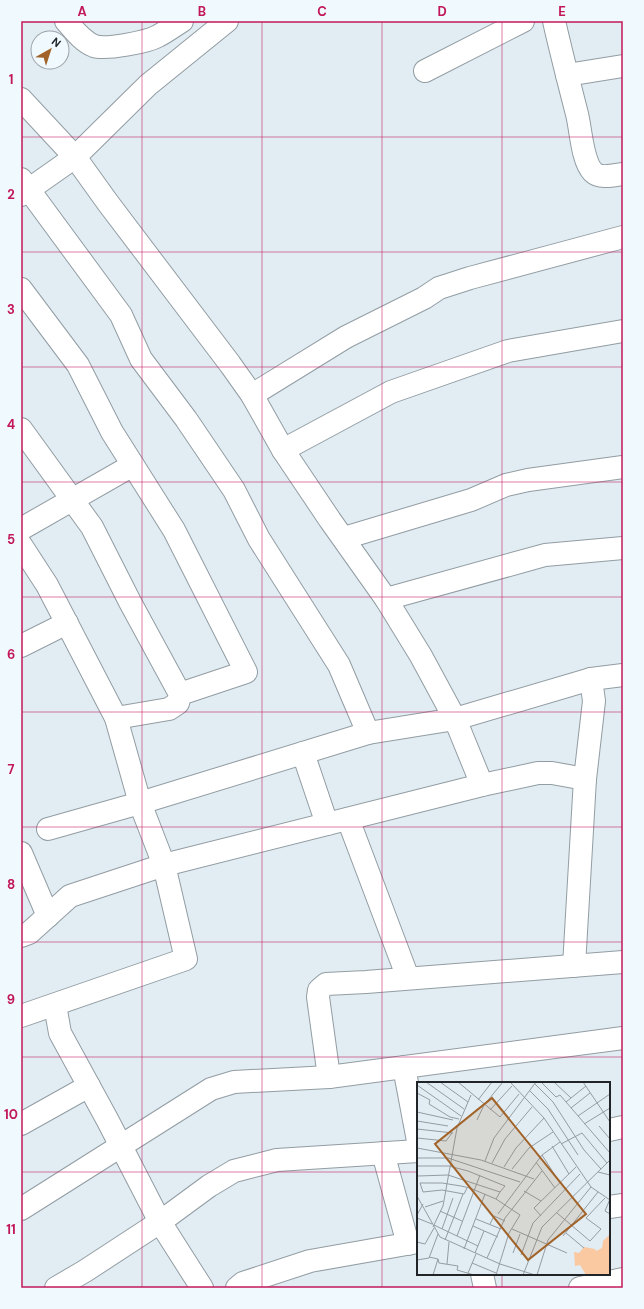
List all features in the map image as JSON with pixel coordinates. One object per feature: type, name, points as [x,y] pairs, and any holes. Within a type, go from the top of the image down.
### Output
[{"type":"street","points":[[66,21],[82,38],[95,46],[108,47],[146,41],[158,36],[182,21],[197,44]]},
{"type":"street","points":[[227,21],[148,85],[75,157],[24,188],[121,315],[142,359],[186,419],[234,490],[259,539],[339,666],[368,733]]},
{"type":"street","points":[[425,71],[523,21]]},
{"type":"street","points":[[554,21],[578,116],[585,155],[589,165],[594,174],[603,176],[623,174]]},
{"type":"street","points":[[567,76],[623,66]]},
{"type":"street","points":[[21,99],[75,157],[230,364],[252,396],[284,450],[386,599],[421,656],[455,719],[482,785]]},
{"type":"street","points":[[252,396],[346,337],[404,309],[439,288],[623,236]]},
{"type":"street","points":[[21,289],[78,365],[112,432],[174,530],[246,672],[180,694]]},
{"type":"street","points":[[284,450],[391,392],[508,351],[623,331]]},
{"type":"street","points":[[21,430],[73,499],[92,527],[130,602],[180,694],[178,704],[169,709],[116,718]]},
{"type":"street","points":[[21,528],[133,465]]},
{"type":"street","points":[[344,538],[471,500],[506,485],[528,480],[623,467]]},
{"type":"street","points":[[21,544],[47,585],[116,718],[140,802],[164,865],[186,959],[21,1016]]},
{"type":"street","points":[[386,599],[545,555],[623,548]]},
{"type":"street","points":[[21,646],[67,623]]},
{"type":"street","points":[[48,829],[368,733],[455,719],[591,679],[623,675]]},
{"type":"street","points":[[574,966],[585,779],[594,701],[591,679]]},
{"type":"street","points":[[303,753],[338,821],[408,978]]},
{"type":"street","points":[[21,936],[29,933],[70,896],[164,865],[482,785],[538,773],[552,773],[585,779]]},
{"type":"street","points":[[21,853],[48,916]]},
{"type":"street","points":[[329,1077],[318,997],[319,990],[326,984],[623,962]]},
{"type":"street","points":[[55,1005],[60,1032],[160,1222],[202,1288]]},
{"type":"street","points":[[21,1209],[121,1147],[211,1088],[234,1082],[329,1077],[623,1038]]},
{"type":"street","points":[[404,1067],[417,1135]]},
{"type":"street","points":[[21,1124],[89,1086]]},
{"type":"street","points":[[610,1130],[623,1127]]},
{"type":"street","points":[[56,1288],[160,1222],[209,1186],[234,1171],[276,1160],[417,1151]]},
{"type":"street","points":[[237,1288],[243,1283],[310,1261],[413,1243],[383,1153]]},
{"type":"street","points":[[610,1207],[623,1205]]},
{"type":"street","points":[[482,1275],[485,1288]]},
{"type":"street","points":[[580,1288],[623,1279]]}]
